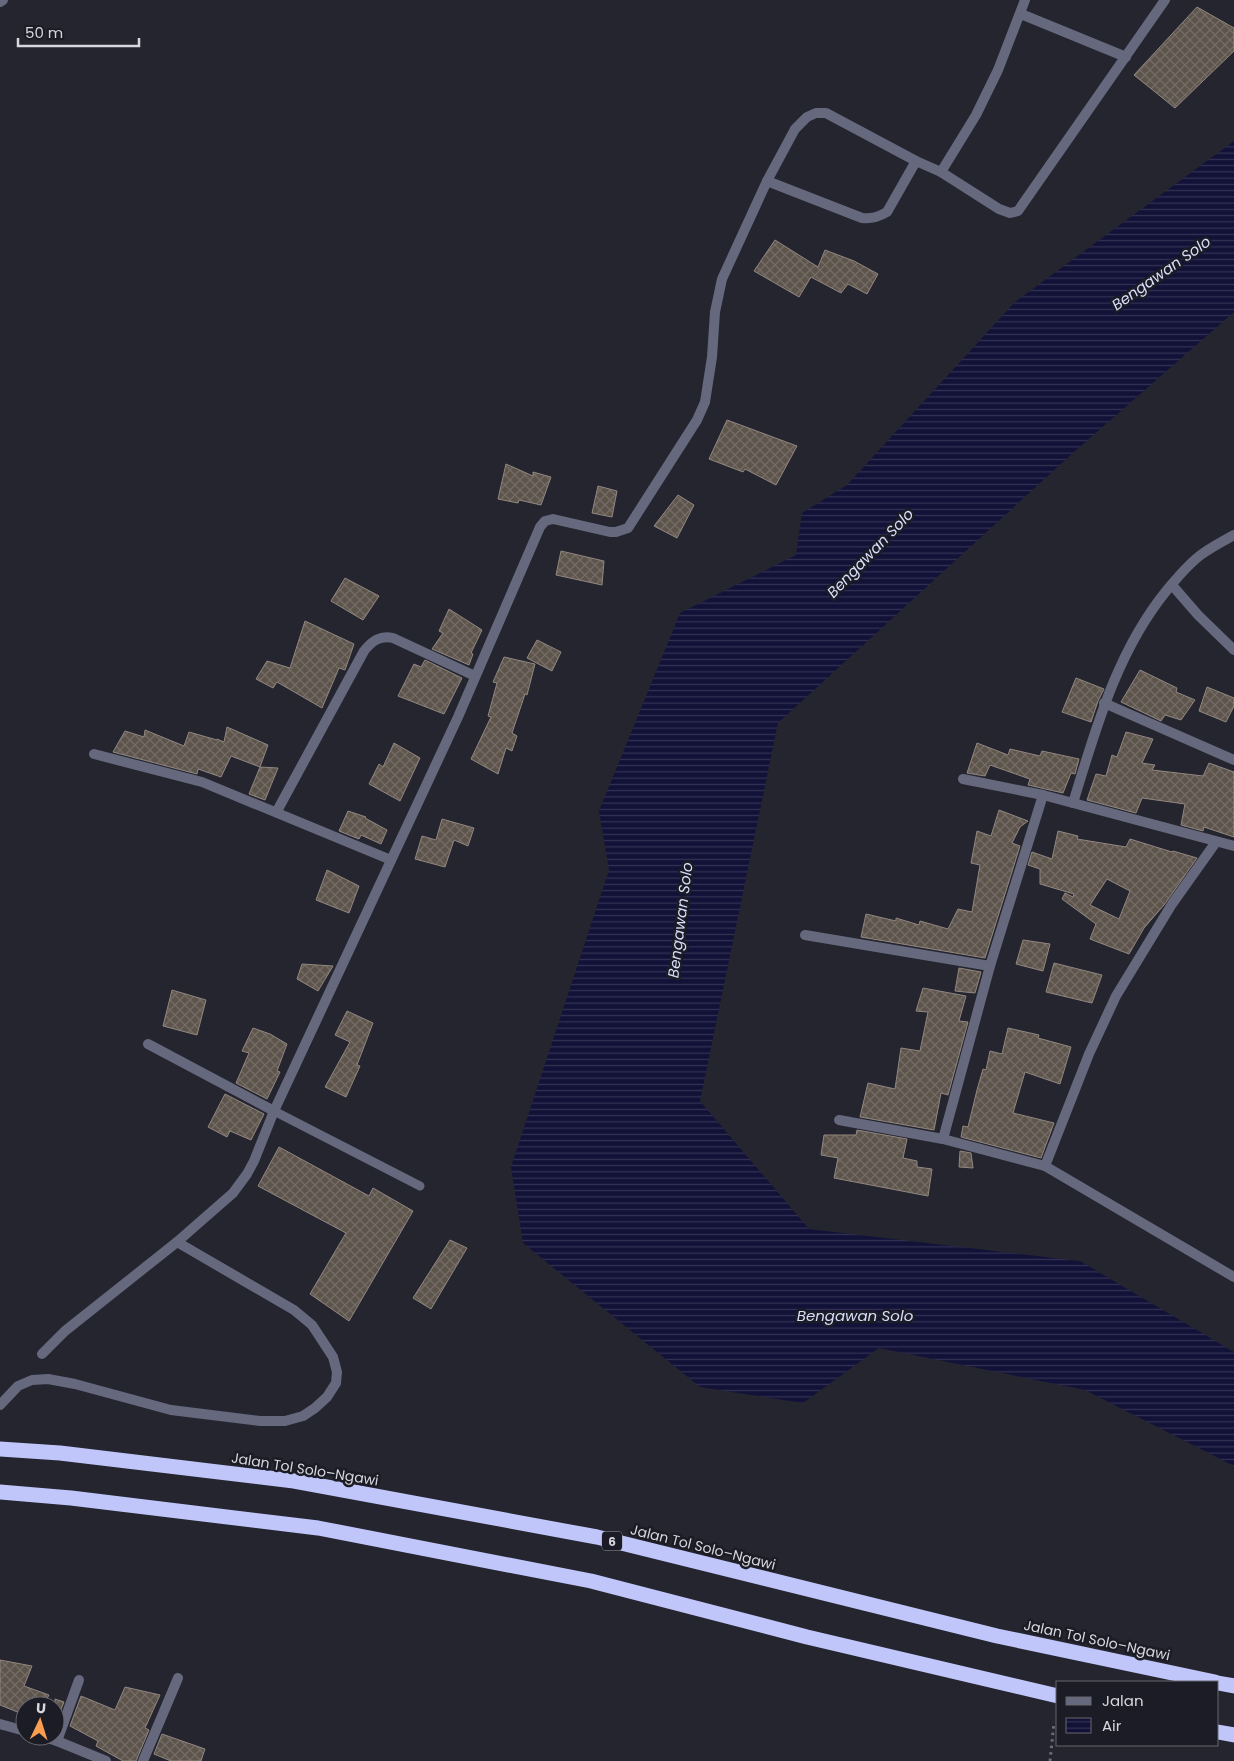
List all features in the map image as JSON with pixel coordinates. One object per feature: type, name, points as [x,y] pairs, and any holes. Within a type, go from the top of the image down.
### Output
[{"type":"highway","name":"Jalan Tol Solo–Ngawi","points":[[0,1449],[60,1453],[294,1481],[597,1537],[988,1633],[1209,1681]]},
{"type":"highway","points":[[0,1492],[71,1498],[318,1528],[591,1581],[817,1639],[1056,1696]]},
{"type":"highway","points":[[1219,1732],[1234,1735]]},
{"type":"street","points":[[941,172],[976,115],[998,70],[1025,0]]},
{"type":"street","points":[[42,1354],[66,1331],[177,1242],[233,1193],[241,1183],[254,1161],[274,1111],[421,798],[540,527],[545,521],[553,519],[610,532],[628,528],[702,410],[712,357],[715,312],[722,279],[768,181],[795,129],[807,117],[816,113],[826,113],[916,161],[941,172],[1000,209],[1010,213],[1018,211],[1165,0]]},
{"type":"street","points":[[1021,14],[1126,57]]},
{"type":"street","points":[[768,181],[862,218],[871,219],[887,212],[916,161]]},
{"type":"street","points":[[1072,803],[1104,703],[1131,643],[1151,610],[1186,568],[1201,555],[1234,535]]},
{"type":"street","points":[[1172,585],[1198,616],[1234,650]]},
{"type":"street","points":[[277,811],[364,651],[376,639],[387,637],[399,640],[476,676]]},
{"type":"street","points":[[1104,703],[1234,760]]},
{"type":"street","points":[[94,754],[202,782],[277,811],[391,860]]},
{"type":"street","points":[[963,779],[1043,795],[1234,846]]},
{"type":"street","points":[[943,1139],[990,966],[1043,795]]},
{"type":"street","points":[[1045,1166],[1089,1054],[1116,996],[1172,904],[1216,842]]},
{"type":"street","points":[[805,935],[990,966]]},
{"type":"street","points":[[148,1044],[274,1111]]},
{"type":"street","points":[[839,1120],[943,1139],[1045,1166],[1234,1277]]},
{"type":"street","points":[[0,1405],[18,1386],[32,1380],[48,1379],[75,1384],[171,1410],[260,1421],[285,1421],[303,1416],[327,1397],[336,1383],[337,1372],[333,1357],[312,1325],[294,1310],[177,1242]]},
{"type":"street","points":[[143,1761],[178,1678]]},
{"type":"street","points":[[65,1721],[79,1680]]},
{"type":"street","points":[[0,1724],[15,1728]]},
{"type":"street","points":[[65,1744],[106,1761]]},
{"type":"lane","points":[[274,1111],[420,1186]]},
{"type":"path","points":[[1050,1761],[1054,1722]]},
{"type":"water","name":"Bengawan Solo","points":[[1234,141],[1234,312],[1074,452],[778,723],[700,1101],[809,1229],[1080,1261],[1234,1352],[1234,1466],[1085,1390],[879,1348],[803,1403],[700,1387],[523,1243],[511,1167],[609,870],[599,811],[680,613],[796,555],[802,513],[847,485],[1015,302]]},
{"type":"building","points":[[1197,7],[1234,28],[1234,51],[1175,108],[1134,75]]},
{"type":"building","points":[[775,240],[818,267],[825,250],[854,261],[878,274],[867,294],[848,284],[841,293],[811,277],[799,297],[754,271]]},
{"type":"building","points":[[727,420],[797,446],[776,485],[745,469],[743,472],[709,459]]},
{"type":"building","points":[[506,464],[533,476],[533,472],[551,477],[541,505],[519,500],[518,503],[498,499]]},
{"type":"building","points":[[598,486],[617,491],[612,517],[592,513]]},
{"type":"building","points":[[678,495],[694,505],[677,538],[654,526]]},
{"type":"building","points":[[561,551],[604,561],[602,585],[556,575]]},
{"type":"building","points":[[345,578],[379,596],[363,620],[331,601]]},
{"type":"building","points":[[449,609],[482,630],[471,653],[473,654],[469,665],[432,649],[443,633],[439,631]]},
{"type":"building","points":[[305,621],[354,644],[345,670],[339,668],[322,708],[277,682],[273,688],[256,679],[267,661],[290,668]]},
{"type":"building","points":[[537,640],[561,652],[552,671],[527,658]]},
{"type":"building","points":[[504,657],[535,664],[527,695],[525,694],[512,733],[517,736],[512,751],[506,748],[498,774],[471,759],[491,717],[488,716],[497,683],[493,682]]},
{"type":"building","points":[[425,660],[462,678],[444,714],[398,696],[414,664],[421,667]]},
{"type":"building","points":[[1140,670],[1177,688],[1176,692],[1195,700],[1181,720],[1165,715],[1161,721],[1121,702]]},
{"type":"building","points":[[1076,678],[1104,689],[1091,722],[1062,712]]},
{"type":"building","points":[[1207,687],[1234,698],[1234,706],[1226,722],[1199,711]]},
{"type":"building","points":[[227,727],[268,745],[260,767],[231,756],[221,777],[198,769],[197,774],[113,752],[125,731],[144,737],[145,730],[184,746],[189,732],[224,742]]},
{"type":"building","points":[[1126,732],[1153,739],[1142,763],[1155,765],[1152,770],[1203,776],[1209,763],[1234,772],[1234,837],[1204,827],[1203,831],[1181,825],[1185,804],[1142,798],[1136,813],[1087,800],[1096,774],[1106,776],[1112,755],[1117,757]]},
{"type":"building","points":[[394,743],[420,758],[400,801],[369,784],[379,764],[383,767]]},
{"type":"building","points":[[977,743],[1008,755],[1010,749],[1040,756],[1042,751],[1079,759],[1075,774],[1071,773],[1063,793],[1028,785],[1030,779],[990,765],[985,776],[967,773]]},
{"type":"building","points":[[260,767],[278,768],[265,800],[249,794]]},
{"type":"building","points":[[999,810],[1028,821],[1020,827],[1012,843],[1020,846],[985,958],[861,937],[866,914],[896,921],[896,918],[919,925],[920,921],[948,929],[958,909],[972,912],[980,865],[971,863],[977,831],[991,836]]},
{"type":"building","points":[[348,811],[366,817],[387,830],[381,844],[361,835],[359,839],[339,831]]},
{"type":"building","points":[[442,819],[474,828],[468,846],[454,840],[445,867],[415,859],[422,836],[436,840]]},
{"type":"building","points":[[1058,831],[1078,836],[1077,839],[1126,847],[1130,839],[1197,858],[1164,905],[1144,928],[1129,954],[1090,939],[1096,924],[1062,899],[1065,893],[1073,897],[1074,894],[1040,884],[1040,869],[1028,865],[1032,852],[1052,859]],"holes":[[[1107,879],[1130,891],[1119,919],[1090,905]]]},
{"type":"building","points":[[327,870],[359,886],[349,913],[316,900]]},
{"type":"building","points":[[1023,940],[1050,944],[1043,971],[1016,964]]},
{"type":"building","points":[[1054,963],[1102,975],[1092,1003],[1046,992]]},
{"type":"building","points":[[302,964],[333,966],[318,991],[297,979]]},
{"type":"building","points":[[959,968],[981,972],[975,993],[955,991]]},
{"type":"building","points":[[923,988],[966,996],[959,1021],[968,1022],[948,1095],[941,1093],[934,1130],[860,1117],[868,1083],[895,1089],[901,1048],[920,1051],[928,1012],[916,1011]]},
{"type":"building","points":[[172,990],[206,1000],[197,1035],[163,1026]]},
{"type":"building","points":[[347,1011],[373,1023],[357,1065],[360,1066],[346,1097],[325,1087],[350,1042],[335,1035]]},
{"type":"building","points":[[253,1028],[270,1034],[287,1044],[277,1071],[280,1072],[267,1099],[236,1083],[249,1053],[242,1051]]},
{"type":"building","points":[[1008,1028],[1039,1035],[1038,1038],[1071,1047],[1060,1084],[1025,1072],[1013,1113],[1054,1123],[1041,1158],[961,1137],[963,1126],[968,1127],[983,1069],[986,1070],[990,1051],[1002,1054]]},
{"type":"building","points":[[225,1094],[264,1114],[251,1140],[230,1131],[227,1137],[208,1127]]},
{"type":"building","points":[[857,1130],[907,1139],[903,1158],[917,1161],[917,1167],[932,1169],[928,1196],[834,1178],[838,1158],[821,1155],[824,1135],[856,1135]]},
{"type":"building","points":[[279,1147],[369,1196],[373,1188],[413,1211],[349,1321],[310,1294],[346,1233],[258,1186]]},
{"type":"building","points":[[960,1151],[971,1153],[973,1168],[959,1167]]},
{"type":"building","points":[[450,1240],[467,1248],[431,1309],[413,1298]]},
{"type":"building","points":[[0,1660],[32,1666],[24,1686],[48,1696],[15,1696],[15,1711],[0,1705]]},
{"type":"building","points":[[125,1687],[160,1695],[145,1728],[149,1730],[136,1761],[123,1761],[96,1746],[98,1741],[70,1726],[81,1696],[115,1710]]},
{"type":"building","points":[[162,1734],[205,1749],[201,1761],[171,1761],[154,1754]]}]
